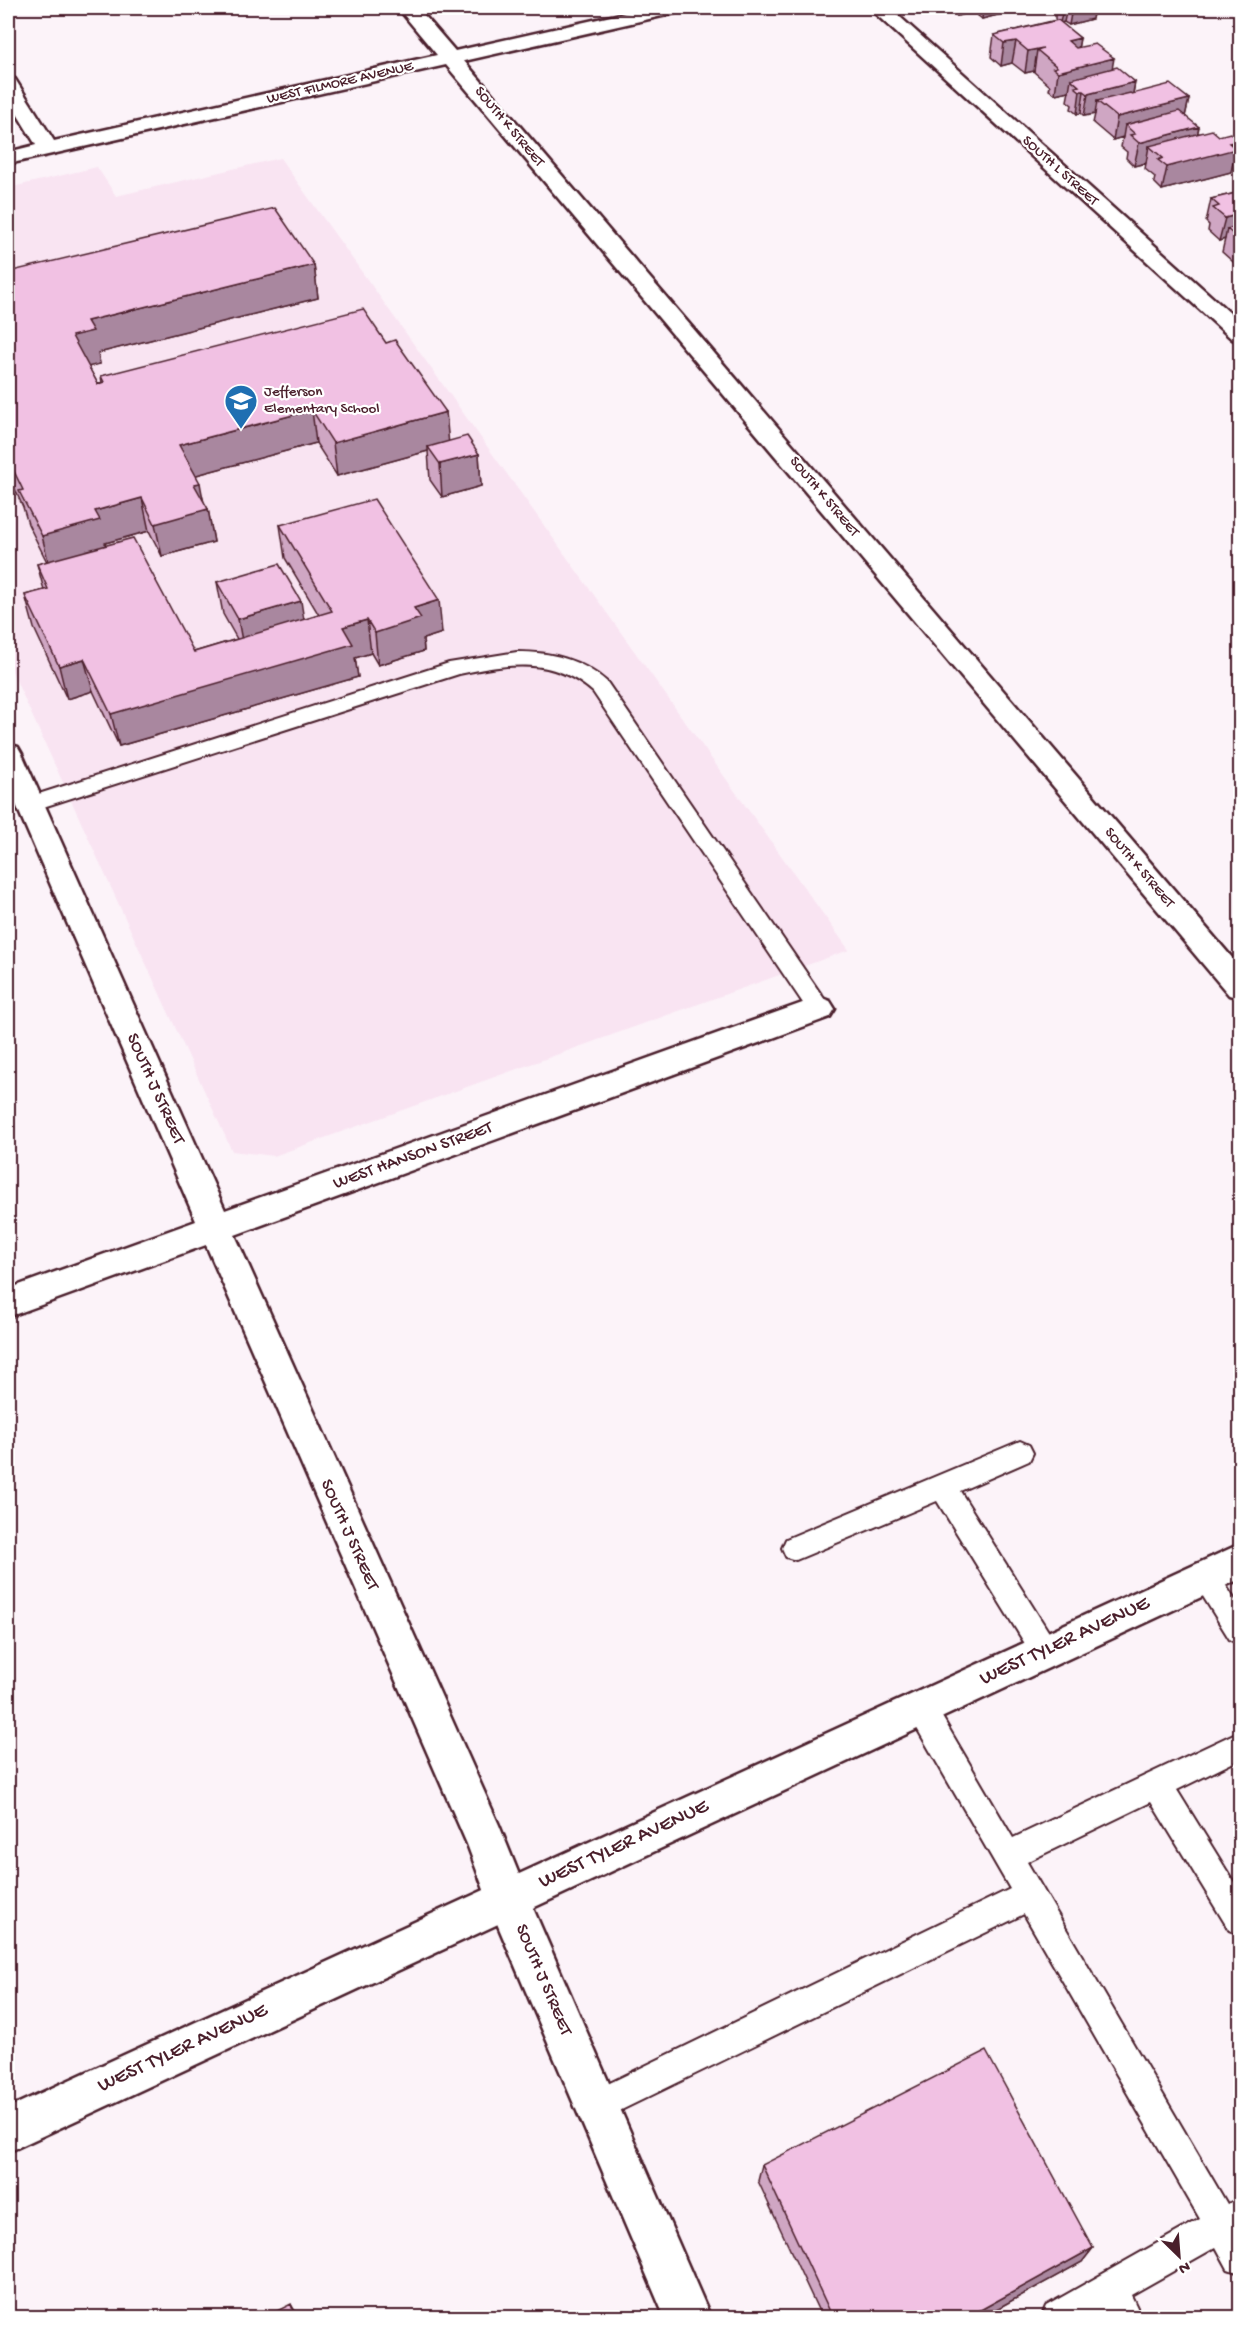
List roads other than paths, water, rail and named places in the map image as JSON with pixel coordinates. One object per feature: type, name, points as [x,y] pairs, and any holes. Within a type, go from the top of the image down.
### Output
[{"type":"street","name":"SOUTH K STREET","points":[[408,8],[1240,987]]},
{"type":"street","name":"WEST FILMORE AVENUE","points":[[8,158],[671,8]]},
{"type":"street","name":"SOUTH L STREET","points":[[879,8],[1240,334]]},
{"type":"street","points":[[8,83],[48,148]]},
{"type":"street","name":"SOUTH J STREET","points":[[8,754],[19,807],[216,1227],[485,1839],[508,1899],[688,2318]]},
{"type":"street","name":"WEST HANSON STREET","points":[[8,1303],[819,1009]]},
{"type":"street","name":"WEST TYLER AVENUE","points":[[8,2130],[1240,1561]]},
{"type":"lane","points":[[19,807],[456,668],[491,661],[524,658],[555,662],[579,670],[600,687],[819,1009]]},
{"type":"lane","points":[[796,1548],[1020,1453]]},
{"type":"lane","points":[[942,1486],[1045,1651]]},
{"type":"lane","points":[[1205,1577],[1240,1631]]},
{"type":"lane","points":[[921,1708],[1031,1895],[1232,2220],[1240,2257]]},
{"type":"lane","points":[[1008,1856],[1240,1746]]},
{"type":"lane","points":[[1157,1785],[1240,1919]]},
{"type":"lane","points":[[597,2105],[1031,1895]]},
{"type":"lane","points":[[1058,2318],[1232,2220]]},
{"type":"lane","points":[[1109,2289],[1125,2318]]},
{"type":"place","name":"Jefferson Elementary School","points":[[241,430]]}]
